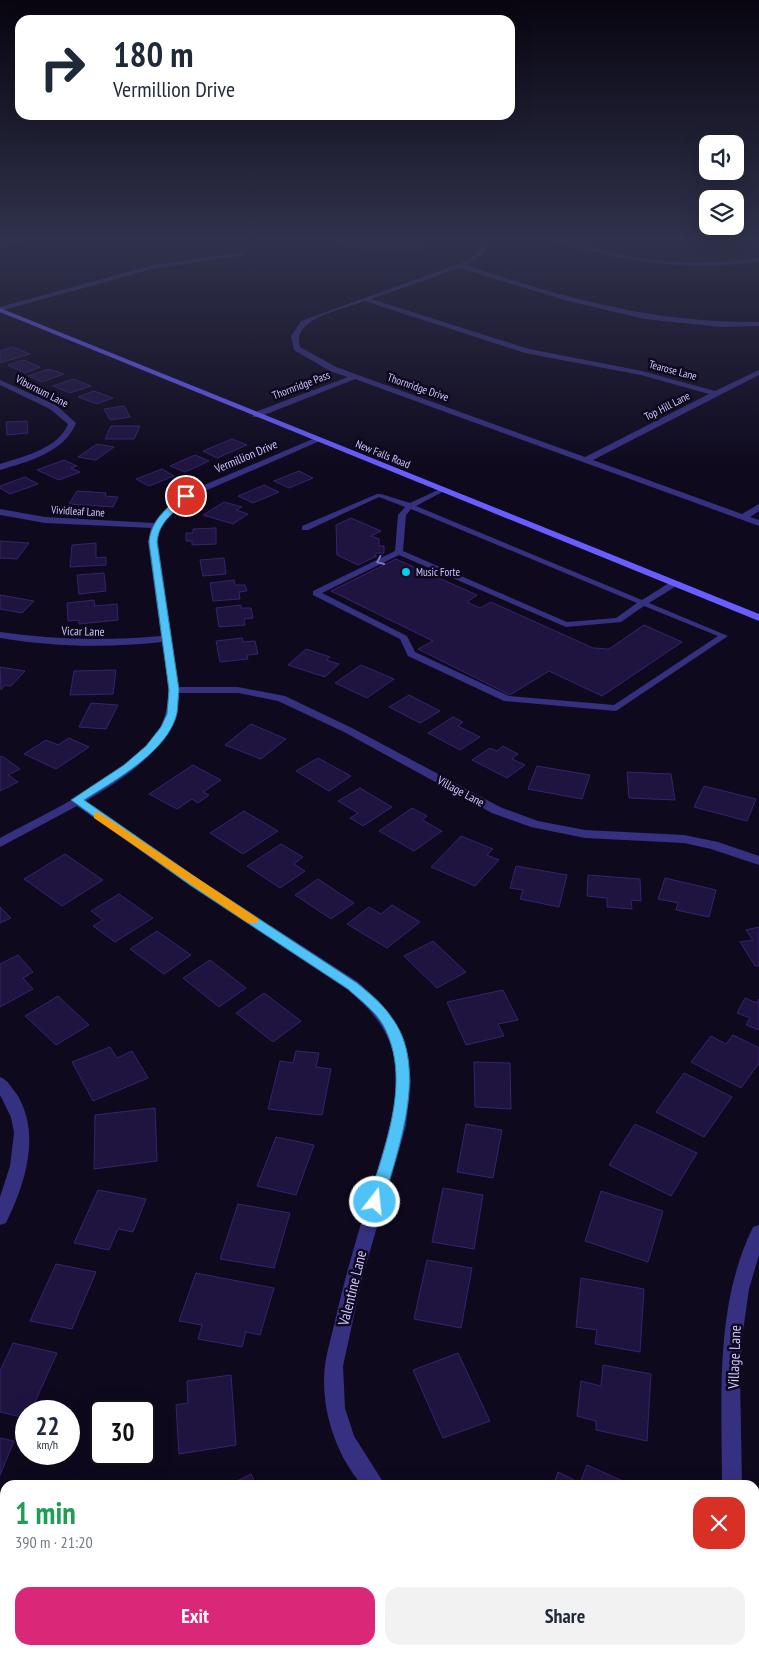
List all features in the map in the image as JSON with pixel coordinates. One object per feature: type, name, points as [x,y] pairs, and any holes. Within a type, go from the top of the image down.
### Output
[{"type":"main road","name":"New Falls Road","points":[[15,315],[256,415],[759,618]]},
{"type":"street","name":"Thornridge Drive","points":[[320,315],[307,320],[296,330],[294,337],[297,348],[303,354],[354,377],[759,523]]},
{"type":"street","name":"Tearose Lane","points":[[415,315],[528,351],[642,373],[716,394]]},
{"type":"street","points":[[644,315],[694,322],[759,324]]},
{"type":"street","name":"Top Hill Lane","points":[[586,460],[759,372]]},
{"type":"street","name":"Thornridge Pass","points":[[256,415],[354,377]]},
{"type":"street","name":"Viburnum Lane","points":[[0,382],[53,407],[72,423],[66,435],[60,441],[46,449],[0,467]]},
{"type":"street","name":"Vermillion Drive","points":[[156,526],[174,505],[186,496],[318,440]]},
{"type":"street","points":[[743,517],[759,507]]},
{"type":"street","name":"Vividleaf Lane","points":[[0,512],[45,520],[156,526]]},
{"type":"street","points":[[0,842],[77,800],[128,767],[150,748],[166,728],[172,714],[174,690],[155,569],[153,542],[156,526]]},
{"type":"street","name":"Vicar Lane","points":[[0,635],[69,644],[115,644],[166,639]]},
{"type":"street","name":"Village Lane","points":[[174,690],[238,690],[281,698],[348,730],[496,810],[534,824],[585,834],[684,839],[714,845],[759,861]]},
{"type":"street","name":"Valentine Lane","points":[[77,800],[194,882],[353,986],[373,1004],[388,1022],[400,1051],[403,1081],[398,1126],[353,1279],[334,1366],[336,1408],[345,1440],[363,1471],[371,1480]]},
{"type":"street","points":[[0,1083],[15,1108],[22,1128],[23,1146],[19,1170],[0,1218]]},
{"type":"street","name":"Village Lane","points":[[732,1480],[733,1341],[736,1308],[746,1266],[759,1232]]},
{"type":"lane","points":[[399,552],[402,515],[410,506],[442,490]]},
{"type":"lane","points":[[305,528],[379,495],[410,506],[643,603],[724,636],[616,708],[506,699],[411,654],[404,638],[316,593],[399,552],[566,625],[618,620],[643,603],[674,583]]},
{"type":"building","points":[[13,347],[30,354],[0,363],[0,351]]},
{"type":"building","points":[[23,360],[40,367],[25,373],[8,365]]},
{"type":"building","points":[[49,369],[64,374],[42,382],[28,376]]},
{"type":"building","points":[[73,379],[91,386],[70,393],[53,386]]},
{"type":"building","points":[[94,391],[113,398],[97,404],[78,397]]},
{"type":"building","points":[[124,406],[130,417],[110,420],[104,409]]},
{"type":"building","points":[[27,421],[28,433],[7,435],[6,422]]},
{"type":"building","points":[[111,426],[140,426],[134,439],[105,439]]},
{"type":"building","points":[[232,439],[247,445],[217,458],[203,451]]},
{"type":"building","points":[[97,444],[114,447],[96,460],[78,457]]},
{"type":"building","points":[[195,455],[209,461],[185,472],[170,466]]},
{"type":"building","points":[[64,460],[77,466],[71,468],[80,472],[59,480],[37,470]]},
{"type":"building","points":[[162,469],[174,476],[149,486],[136,479]]},
{"type":"building","points":[[299,471],[313,478],[289,488],[274,481]]},
{"type":"building","points":[[25,477],[38,484],[10,494],[0,488],[0,486]]},
{"type":"building","points":[[264,485],[279,492],[253,503],[238,496]]},
{"type":"building","points":[[77,491],[106,493],[105,496],[118,497],[113,507],[69,504]]},
{"type":"building","points":[[224,502],[242,507],[236,510],[248,514],[233,524],[203,515]]},
{"type":"building","points":[[351,518],[381,531],[371,536],[379,539],[379,546],[384,546],[384,553],[377,553],[374,555],[377,556],[358,565],[337,555],[336,525]]},
{"type":"building","points":[[216,528],[216,544],[192,545],[192,541],[186,541],[186,533],[193,533],[193,529]]},
{"type":"building","points":[[0,541],[29,543],[17,559],[0,558]]},
{"type":"building","points":[[96,543],[96,558],[106,557],[106,565],[70,567],[72,545]]},
{"type":"building","points":[[224,558],[226,574],[203,576],[200,560]]},
{"type":"building","points":[[396,559],[477,595],[467,602],[480,608],[491,602],[593,648],[609,649],[644,625],[682,642],[602,696],[549,671],[510,695],[418,649],[433,641],[331,591]]},
{"type":"building","points":[[104,573],[106,591],[79,594],[77,575]]},
{"type":"building","points":[[234,580],[235,585],[245,585],[247,591],[239,592],[240,599],[213,601],[210,583]]},
{"type":"building","points":[[0,595],[34,601],[22,613],[0,609]]},
{"type":"building","points":[[94,600],[95,606],[117,604],[118,620],[79,624],[79,620],[68,621],[67,603]]},
{"type":"building","points":[[241,605],[241,608],[251,608],[253,618],[244,619],[245,625],[219,627],[216,608]]},
{"type":"building","points":[[242,638],[243,642],[255,641],[258,654],[247,655],[248,659],[220,662],[216,641]]},
{"type":"building","points":[[306,649],[330,657],[326,660],[339,664],[325,677],[288,665]]},
{"type":"building","points":[[361,665],[394,679],[367,698],[335,683]]},
{"type":"building","points":[[0,667],[25,671],[11,686],[5,685],[1,690]]},
{"type":"building","points":[[116,670],[113,694],[70,695],[74,671]]},
{"type":"building","points":[[409,695],[440,711],[420,723],[389,707]]},
{"type":"building","points":[[91,703],[118,705],[106,729],[79,727]]},
{"type":"building","points":[[453,717],[463,722],[458,726],[480,737],[460,750],[428,733]]},
{"type":"building","points":[[251,724],[286,739],[261,759],[225,745]]},
{"type":"building","points":[[69,738],[89,747],[56,769],[24,754],[46,740],[58,745]]},
{"type":"building","points":[[503,746],[518,754],[512,759],[525,765],[507,778],[472,760],[490,748],[497,751]]},
{"type":"building","points":[[2,756],[20,769],[8,775],[18,782],[0,791],[0,757]]},
{"type":"building","points":[[318,758],[351,776],[329,791],[296,771]]},
{"type":"building","points":[[193,765],[221,780],[203,792],[209,795],[198,803],[192,799],[177,809],[149,794]]},
{"type":"building","points":[[537,766],[590,775],[582,799],[528,789]]},
{"type":"building","points":[[627,772],[671,774],[675,800],[629,798]]},
{"type":"building","points":[[704,786],[756,799],[747,821],[694,807]]},
{"type":"building","points":[[360,788],[392,807],[363,826],[350,818],[358,813],[338,801]]},
{"type":"building","points":[[412,808],[427,816],[422,820],[442,831],[414,851],[379,831]]},
{"type":"building","points":[[244,811],[278,831],[243,854],[210,833]]},
{"type":"building","points":[[461,836],[493,849],[487,855],[499,860],[475,886],[431,867]]},
{"type":"building","points":[[281,844],[303,857],[294,864],[305,871],[280,888],[247,866]]},
{"type":"building","points":[[65,854],[103,880],[62,906],[24,879]]},
{"type":"building","points":[[516,866],[567,875],[559,907],[520,899],[523,890],[510,888]]},
{"type":"building","points":[[588,875],[640,879],[641,901],[631,900],[632,909],[607,907],[607,898],[587,896]]},
{"type":"building","points":[[665,878],[716,890],[709,917],[676,910],[678,903],[658,899]]},
{"type":"building","points":[[318,879],[354,903],[331,919],[295,895]]},
{"type":"building","points":[[119,894],[153,918],[115,942],[93,926],[103,920],[91,911]]},
{"type":"building","points":[[392,905],[420,922],[387,948],[347,924],[369,907],[381,914]]},
{"type":"building","points":[[0,907],[11,918],[0,923]]},
{"type":"building","points":[[759,927],[759,966],[755,966],[740,942],[753,940],[746,930]]},
{"type":"building","points":[[157,931],[191,955],[164,974],[130,949]]},
{"type":"building","points":[[433,941],[466,972],[437,988],[404,956]]},
{"type":"building","points":[[18,955],[33,972],[23,978],[33,989],[0,1007],[0,964]]},
{"type":"building","points":[[210,960],[246,988],[219,1007],[183,978]]},
{"type":"building","points":[[503,990],[518,1020],[498,1024],[504,1036],[466,1045],[447,1002]]},
{"type":"building","points":[[264,993],[301,1021],[273,1042],[236,1013]]},
{"type":"building","points":[[58,996],[89,1025],[56,1045],[25,1016]]},
{"type":"building","points":[[745,998],[757,1003],[759,999],[759,1030],[746,1025],[750,1018],[737,1013]]},
{"type":"building","points":[[733,1035],[759,1048],[759,1063],[741,1088],[691,1062],[711,1036],[726,1044]]},
{"type":"building","points":[[110,1047],[117,1058],[132,1051],[148,1078],[93,1101],[72,1062]]},
{"type":"building","points":[[296,1051],[319,1053],[316,1067],[331,1069],[322,1115],[268,1109],[280,1061],[293,1063]]},
{"type":"building","points":[[474,1062],[510,1063],[511,1109],[475,1107]]},
{"type":"building","points":[[684,1073],[732,1097],[704,1137],[656,1112]]},
{"type":"building","points":[[155,1108],[157,1161],[94,1169],[95,1115]]},
{"type":"building","points":[[466,1124],[502,1130],[493,1178],[457,1172]]},
{"type":"building","points":[[635,1124],[697,1153],[671,1196],[609,1165]]},
{"type":"building","points":[[276,1137],[314,1145],[296,1195],[257,1186]]},
{"type":"building","points":[[443,1188],[483,1195],[474,1249],[432,1242]]},
{"type":"building","points":[[98,1190],[146,1199],[133,1232],[118,1229],[109,1250],[74,1243]]},
{"type":"building","points":[[601,1191],[663,1211],[648,1262],[585,1241]]},
{"type":"building","points":[[238,1204],[290,1213],[274,1268],[220,1259]]},
{"type":"building","points":[[427,1260],[472,1268],[461,1328],[414,1319]]},
{"type":"building","points":[[56,1264],[96,1272],[72,1329],[30,1321]]},
{"type":"building","points":[[196,1273],[274,1288],[260,1335],[246,1332],[242,1347],[198,1339],[202,1325],[179,1321]]},
{"type":"building","points":[[581,1278],[644,1289],[640,1352],[595,1344],[597,1330],[576,1327]]},
{"type":"building","points":[[13,1343],[57,1353],[36,1400],[15,1400],[15,1415],[0,1412],[0,1371]]},
{"type":"building","points":[[458,1353],[490,1421],[443,1438],[413,1370]]},
{"type":"building","points":[[603,1365],[651,1374],[647,1441],[596,1430],[596,1421],[577,1416],[581,1381],[601,1386]]},
{"type":"building","points":[[231,1375],[236,1445],[179,1454],[176,1405],[188,1403],[187,1381]]},
{"type":"building","points":[[0,1438],[14,1441],[0,1475]]},
{"type":"building","points":[[587,1465],[621,1480],[581,1480]]},
{"type":"building","points":[[558,1472],[574,1480],[555,1480]]},
{"type":"building","points":[[251,1474],[254,1480],[239,1480]]},
{"type":"slow traffic","points":[[98,815],[194,882],[253,920]]},
{"type":"place","name":"Music Forte","points":[[406,572]]},
{"type":"route","points":[[186,496],[174,505],[156,526],[153,542],[155,569],[174,690],[172,714],[166,728],[150,748],[128,767],[77,800],[194,882],[353,986],[373,1004],[388,1022],[400,1051],[403,1081],[398,1126],[375,1202]]}]
